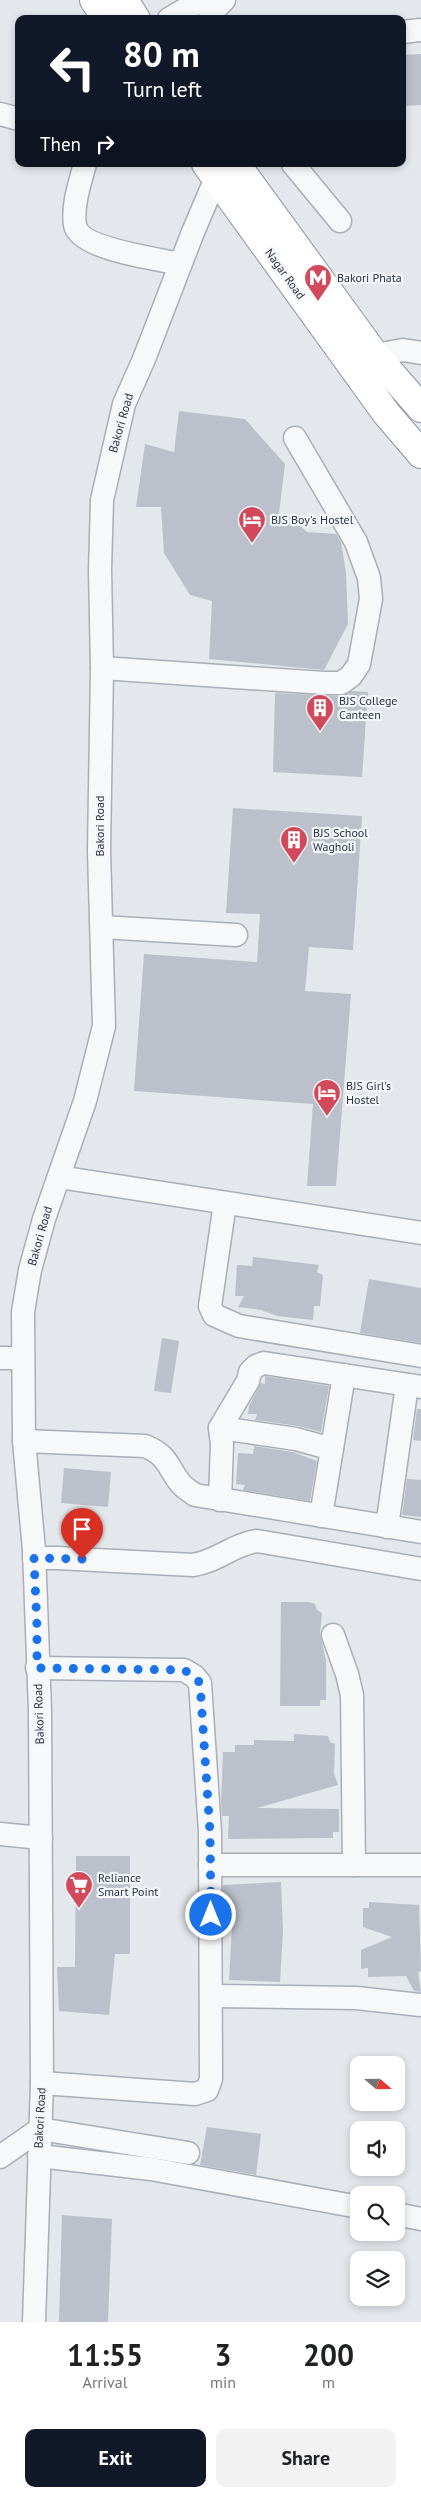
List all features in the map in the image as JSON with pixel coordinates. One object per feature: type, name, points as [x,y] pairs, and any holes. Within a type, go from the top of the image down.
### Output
[{"type":"highway","points":[[94,0],[104,15]]},
{"type":"highway","points":[[124,0],[133,15]]},
{"type":"highway","name":"Nagar Road","points":[[222,167],[374,355],[421,408]]},
{"type":"highway","name":"Nagar Road","points":[[222,167],[386,413],[421,454]]},
{"type":"street","points":[[176,15],[196,3],[217,7],[224,0]]},
{"type":"street","points":[[406,32],[421,30]]},
{"type":"street","points":[[0,114],[15,118]]},
{"type":"street","points":[[83,167],[75,214],[75,227],[81,237],[97,245],[180,264]]},
{"type":"street","name":"Bakori Road","points":[[34,2322],[42,2084],[40,1711],[34,1558],[24,1441],[23,1312],[30,1270],[85,1101],[104,1026],[99,851],[102,500],[124,404],[144,359],[180,264],[222,167]]},
{"type":"street","points":[[295,167],[340,221]]},
{"type":"street","points":[[374,355],[403,350],[421,354]]},
{"type":"street","points":[[102,668],[324,684],[341,683],[351,676],[359,664],[370,599],[369,578],[356,542],[294,438]]},
{"type":"street","points":[[102,927],[236,935]]},
{"type":"street","points":[[59,1177],[421,1233]]},
{"type":"street","points":[[224,1203],[210,1306],[214,1315],[239,1326],[421,1356]]},
{"type":"street","points":[[0,1358],[23,1358]]},
{"type":"street","points":[[220,1500],[222,1444],[220,1428],[248,1381],[250,1372],[256,1366],[264,1363],[414,1386],[387,1527]]},
{"type":"street","points":[[321,1516],[344,1375]]},
{"type":"street","points":[[220,1428],[296,1439],[332,1449]]},
{"type":"street","points":[[24,1441],[145,1446],[158,1451],[168,1462],[182,1485],[195,1495],[421,1532]]},
{"type":"street","points":[[34,1558],[193,1565],[204,1564],[244,1543],[257,1541],[421,1569]]},
{"type":"street","points":[[333,1635],[347,1674],[352,1695],[354,1865]]},
{"type":"street","points":[[37,1668],[184,1670],[194,1676],[200,1683],[210,1864],[212,1996],[211,2079],[207,2090],[195,2094],[42,2084]]},
{"type":"street","points":[[0,1834],[41,1838]]},
{"type":"street","points":[[210,1864],[421,1865]]},
{"type":"street","points":[[212,1996],[356,1998],[421,2005]]},
{"type":"street","points":[[0,2157],[40,2129],[188,2153]]},
{"type":"street","points":[[39,2156],[151,2168],[350,2205]]},
{"type":"street","points":[[405,2216],[421,2219]]},
{"type":"building","points":[[421,54],[421,105],[406,106],[406,55]]},
{"type":"building","name":"BJS Boy's Hostel","points":[[179,411],[245,419],[285,464],[279,514],[290,517],[307,532],[336,534],[341,542],[346,573],[348,624],[324,670],[209,659],[212,601],[190,595],[164,553],[161,507],[136,507],[145,444],[174,452]]},
{"type":"building","name":"BJS College Canteen","points":[[352,691],[368,692],[362,777],[273,772],[275,693],[341,696]]},
{"type":"building","points":[[233,808],[362,816],[353,950],[309,947],[305,991],[351,994],[336,1186],[307,1186],[313,1104],[134,1091],[144,954],[257,962],[260,914],[226,913]]},
{"type":"building","points":[[253,1257],[319,1265],[317,1272],[323,1275],[320,1306],[314,1306],[313,1320],[277,1316],[261,1310],[238,1307],[244,1296],[235,1296],[237,1265],[252,1266]]},
{"type":"building","points":[[369,1279],[421,1288],[421,1343],[360,1333]]},
{"type":"building","points":[[162,1338],[179,1341],[171,1393],[154,1391]]},
{"type":"building","points":[[265,1376],[329,1386],[321,1432],[298,1426],[255,1420],[257,1414],[248,1414],[249,1406],[261,1383],[265,1384]]},
{"type":"building","points":[[417,1409],[421,1409],[421,1441],[413,1440]]},
{"type":"building","points":[[254,1446],[293,1452],[317,1461],[310,1501],[243,1490],[245,1485],[236,1484],[238,1453],[253,1454]]},
{"type":"building","points":[[64,1468],[111,1472],[108,1507],[61,1503]]},
{"type":"building","points":[[407,1479],[421,1480],[421,1517],[402,1515]]},
{"type":"building","points":[[281,1602],[309,1602],[315,1604],[317,1610],[322,1613],[320,1633],[326,1661],[326,1700],[320,1700],[320,1706],[280,1706]]},
{"type":"building","points":[[294,1734],[328,1736],[330,1742],[335,1744],[334,1773],[338,1785],[257,1808],[339,1809],[339,1832],[333,1832],[333,1838],[228,1839],[229,1816],[222,1816],[221,1801],[223,1752],[235,1752],[235,1745],[254,1745],[254,1740],[294,1741]]},
{"type":"building","points":[[76,1856],[130,1856],[130,1954],[115,1954],[109,2015],[59,2011],[57,1967],[75,1967]]},
{"type":"building","points":[[281,1882],[283,1931],[280,1982],[229,1980],[232,1926],[224,1927],[223,1885]]},
{"type":"building","points":[[369,1902],[419,1905],[421,1971],[418,1972],[421,1992],[414,1991],[406,1976],[368,1977],[368,1968],[361,1969],[361,1950],[392,1937],[363,1927],[363,1908],[369,1908]]},
{"type":"building","points":[[207,2127],[261,2134],[256,2175],[200,2165]]},
{"type":"building","points":[[62,2215],[112,2219],[108,2322],[59,2322]]},
{"type":"place","name":"Bakori Phata","points":[[318,302]]},
{"type":"place","name":"BJS Boy's Hostel","points":[[252,544]]},
{"type":"place","name":"BJS College Canteen","points":[[320,732]]},
{"type":"place","name":"BJS School Wagholi","points":[[294,864]]},
{"type":"place","name":"BJS Girl's Hostel","points":[[327,1117]]},
{"type":"place","name":"Reliance Smart Point","points":[[79,1909]]},
{"type":"route","points":[[82,1559],[34,1558],[37,1668],[184,1670],[194,1676],[200,1683],[210,1832],[211,1915]]}]
